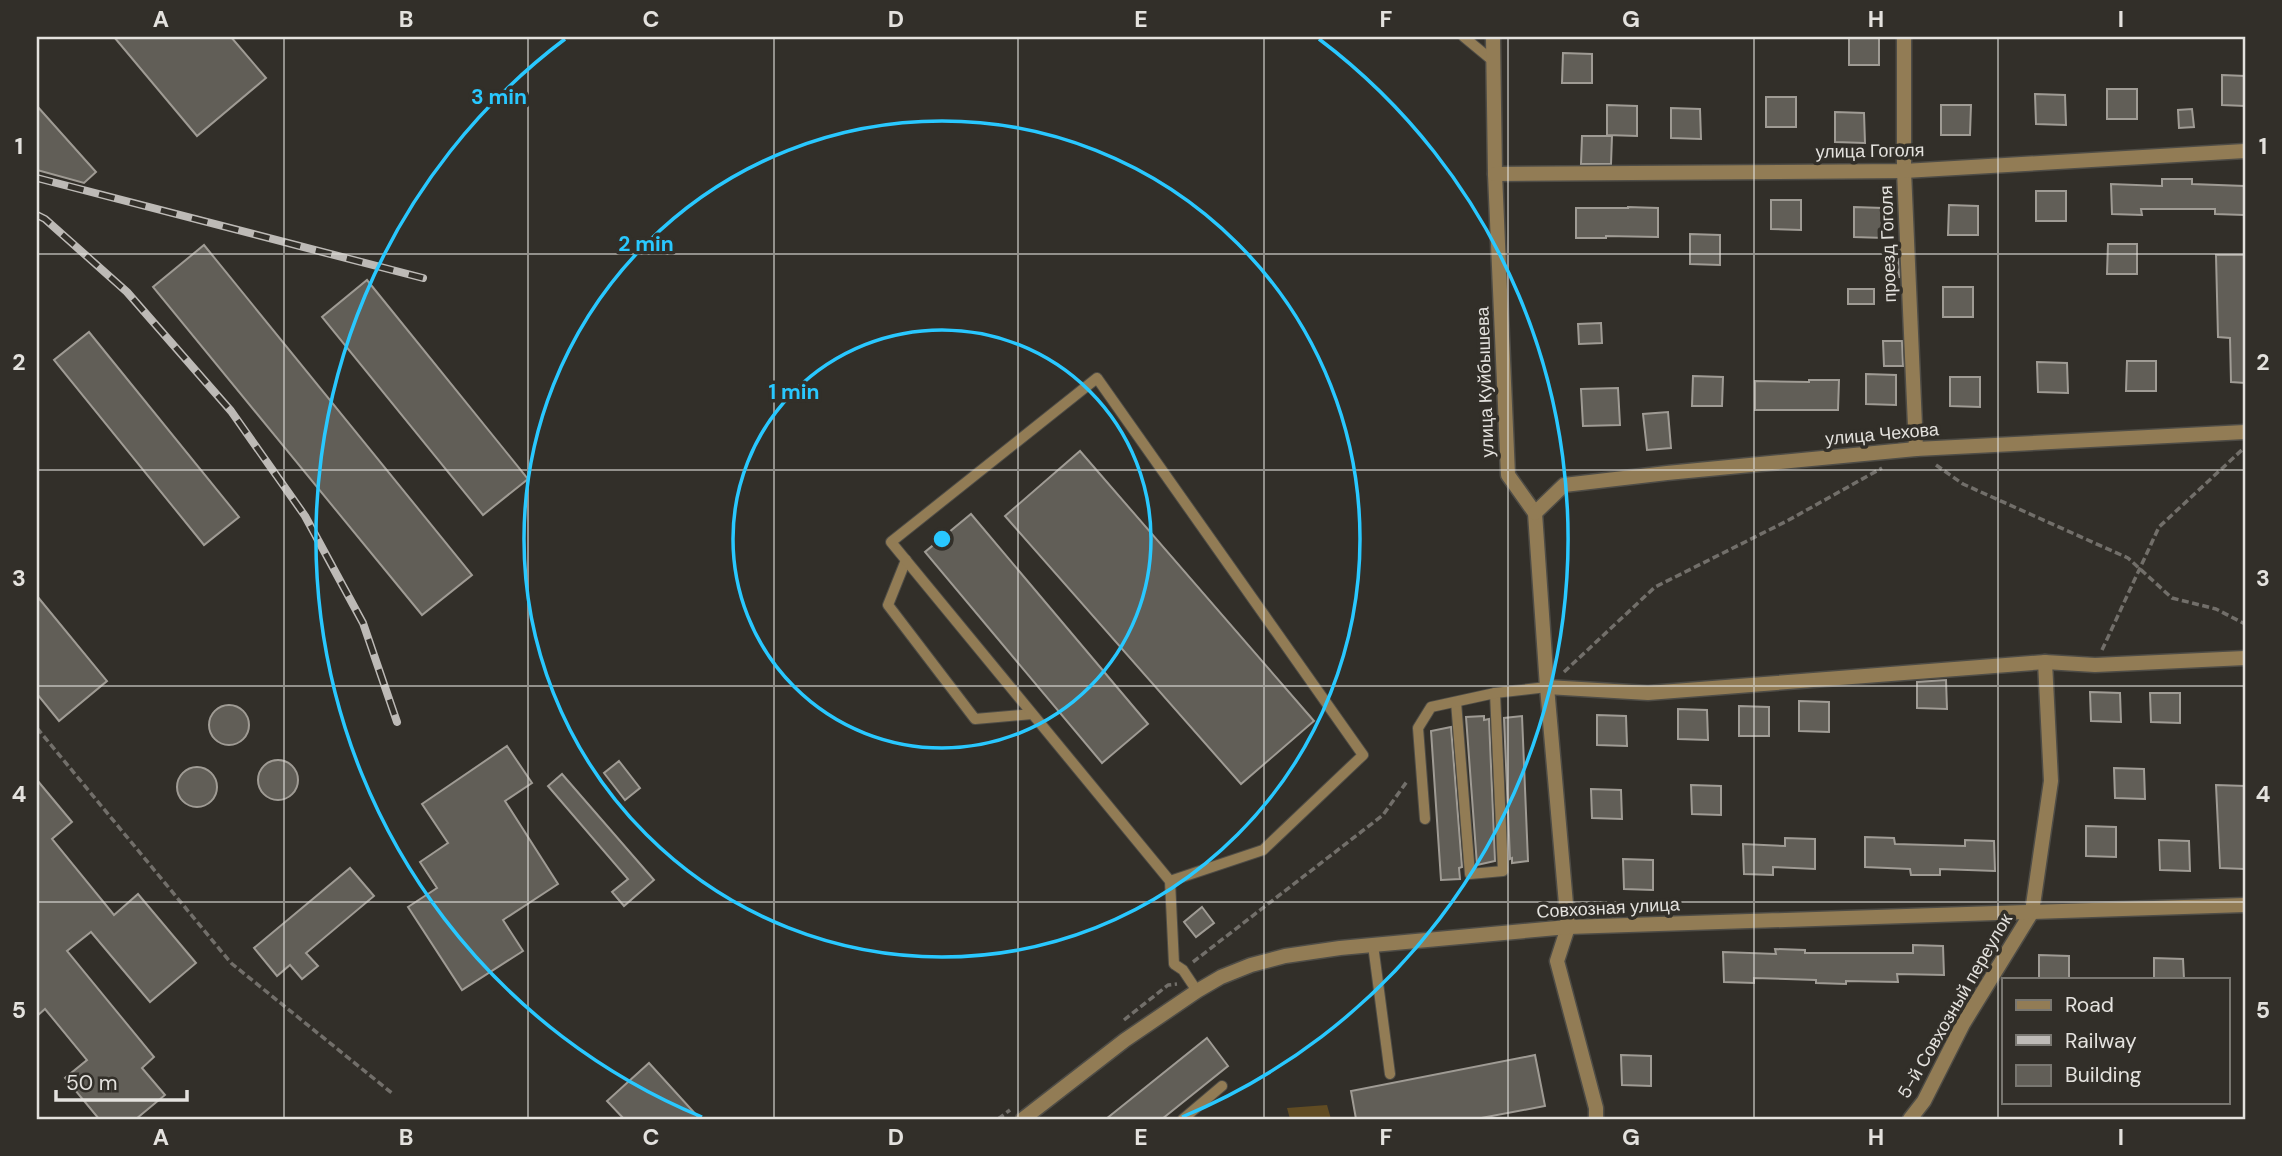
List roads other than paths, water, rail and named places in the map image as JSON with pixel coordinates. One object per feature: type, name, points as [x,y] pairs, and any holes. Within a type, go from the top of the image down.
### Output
[{"type":"street","name":"улица Куйбышева","points":[[1493,37],[1495,174],[1508,474],[1535,513]]},
{"type":"street","name":"проезд Гоголя","points":[[1904,37],[1904,171],[1916,449]]},
{"type":"street","name":"улица Гоголя","points":[[1495,174],[1904,171],[2245,151]]},
{"type":"street","name":"улица Чехова","points":[[1535,513],[1564,485],[1667,473],[1916,449],[2245,432]]},
{"type":"street","points":[[1535,513],[1568,927],[1557,961],[1596,1108],[1596,1119]]},
{"type":"street","points":[[1547,687],[1648,693],[2045,662],[2095,665],[2245,658]]},
{"type":"street","name":"5-й Совхозный переулок","points":[[1910,1119],[1924,1101],[1964,1024],[2032,912],[2050,781],[2045,662]]},
{"type":"street","name":"Совхозная улица","points":[[1023,1119],[1125,1040],[1197,990],[1251,965],[1285,956],[1568,927],[2245,905]]},
{"type":"lane","points":[[1464,37],[1493,61]]},
{"type":"lane","points":[[1170,881],[1263,850],[1363,755],[1097,378],[891,542],[1170,881],[1174,964],[1183,970],[1197,990]]},
{"type":"lane","points":[[906,560],[888,606],[975,719],[1032,714]]},
{"type":"lane","points":[[1425,819],[1418,728],[1431,707],[1495,693],[1547,687]]},
{"type":"lane","points":[[1456,702],[1469,874],[1503,871],[1495,693]]},
{"type":"lane","points":[[1373,945],[1390,1074]]},
{"type":"lane","points":[[1183,1119],[1222,1086]]},
{"type":"railway","points":[[37,178],[423,278]]},
{"type":"railway","points":[[37,215],[45,219],[127,292],[231,411],[305,516],[363,623],[397,722]]}]
